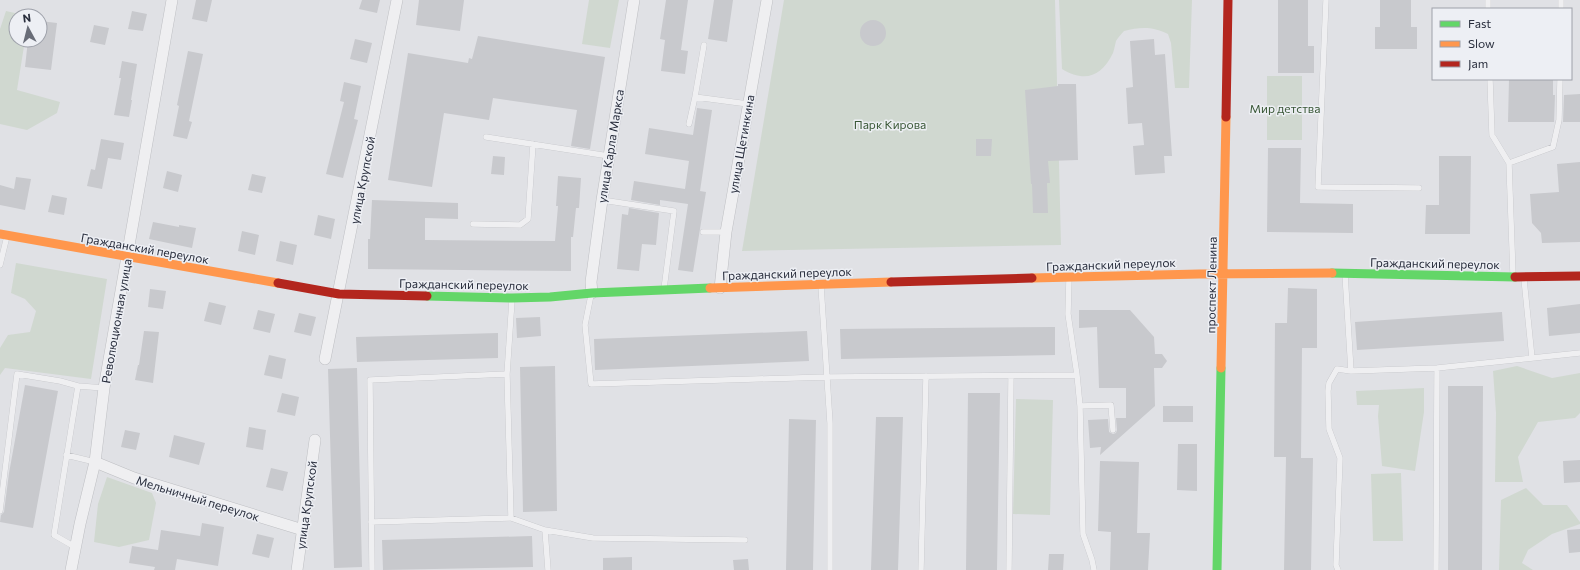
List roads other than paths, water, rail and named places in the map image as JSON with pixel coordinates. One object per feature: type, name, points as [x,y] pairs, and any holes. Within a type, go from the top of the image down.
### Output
[{"type":"street","name":"Революционная улица","points":[[71,570],[75,546],[95,462],[104,388],[172,0]]},
{"type":"street","name":"улица Крупской","points":[[325,359],[397,0]]},
{"type":"street","name":"улица Карла Маркса","points":[[592,293],[591,282],[602,200],[634,0]]},
{"type":"street","name":"улица Щетинкина","points":[[720,288],[726,232],[767,0]]},
{"type":"street","name":"проспект Ленина","points":[[1217,570],[1228,0]]},
{"type":"street","name":"Гражданский переулок","points":[[4,235],[339,294],[512,298],[550,297],[592,293],[821,284],[1223,274],[1345,273],[1513,277],[1580,276]]},
{"type":"street","name":"улица Крупской","points":[[297,570],[315,440]]},
{"type":"street","name":"Мельничный переулок","points":[[95,462],[134,478],[303,530]]},
{"type":"lane","points":[[1326,0],[1318,187],[1419,188]]},
{"type":"lane","points":[[690,124],[704,45]]},
{"type":"lane","points":[[1490,80],[1492,135],[1509,164],[1513,277]]},
{"type":"lane","points":[[1509,164],[1553,147],[1559,120],[1560,80]]},
{"type":"lane","points":[[695,97],[748,104]]},
{"type":"lane","points":[[486,137],[609,156]]},
{"type":"lane","points":[[473,224],[520,225],[528,219],[533,144]]},
{"type":"lane","points":[[602,200],[674,211],[664,290]]},
{"type":"lane","points":[[703,232],[726,232]]},
{"type":"lane","points":[[0,265],[4,235]]},
{"type":"lane","points":[[1345,273],[1351,370]]},
{"type":"lane","points":[[1524,277],[1532,358]]},
{"type":"lane","points":[[1069,278],[1068,314],[1080,406],[1083,534],[1094,570]]},
{"type":"lane","points":[[821,284],[830,423],[830,570]]},
{"type":"lane","points":[[592,293],[585,325],[591,384],[827,377],[1011,376],[1077,374]]},
{"type":"lane","points":[[511,518],[507,374],[512,298]]},
{"type":"lane","points":[[1338,570],[1336,565],[1340,458],[1329,429],[1329,383],[1337,369],[1437,368],[1580,353]]},
{"type":"lane","points":[[1436,570],[1437,368]]},
{"type":"lane","points":[[0,511],[18,374],[60,381],[78,386],[104,388]]},
{"type":"lane","points":[[372,570],[370,380],[507,374]]},
{"type":"lane","points":[[921,570],[926,376]]},
{"type":"lane","points":[[1009,570],[1011,376]]},
{"type":"lane","points":[[75,546],[54,535],[78,386]]},
{"type":"lane","points":[[1080,406],[1112,405],[1113,430]]},
{"type":"lane","points":[[66,455],[95,462]]},
{"type":"lane","points":[[371,522],[511,518],[545,530],[593,538],[745,540]]},
{"type":"lane","points":[[545,530],[548,570]]},
{"type":"park label","name":"Мир детства","points":[[1285,108]]},
{"type":"park label","name":"Парк Кирова","points":[[890,124]]}]
